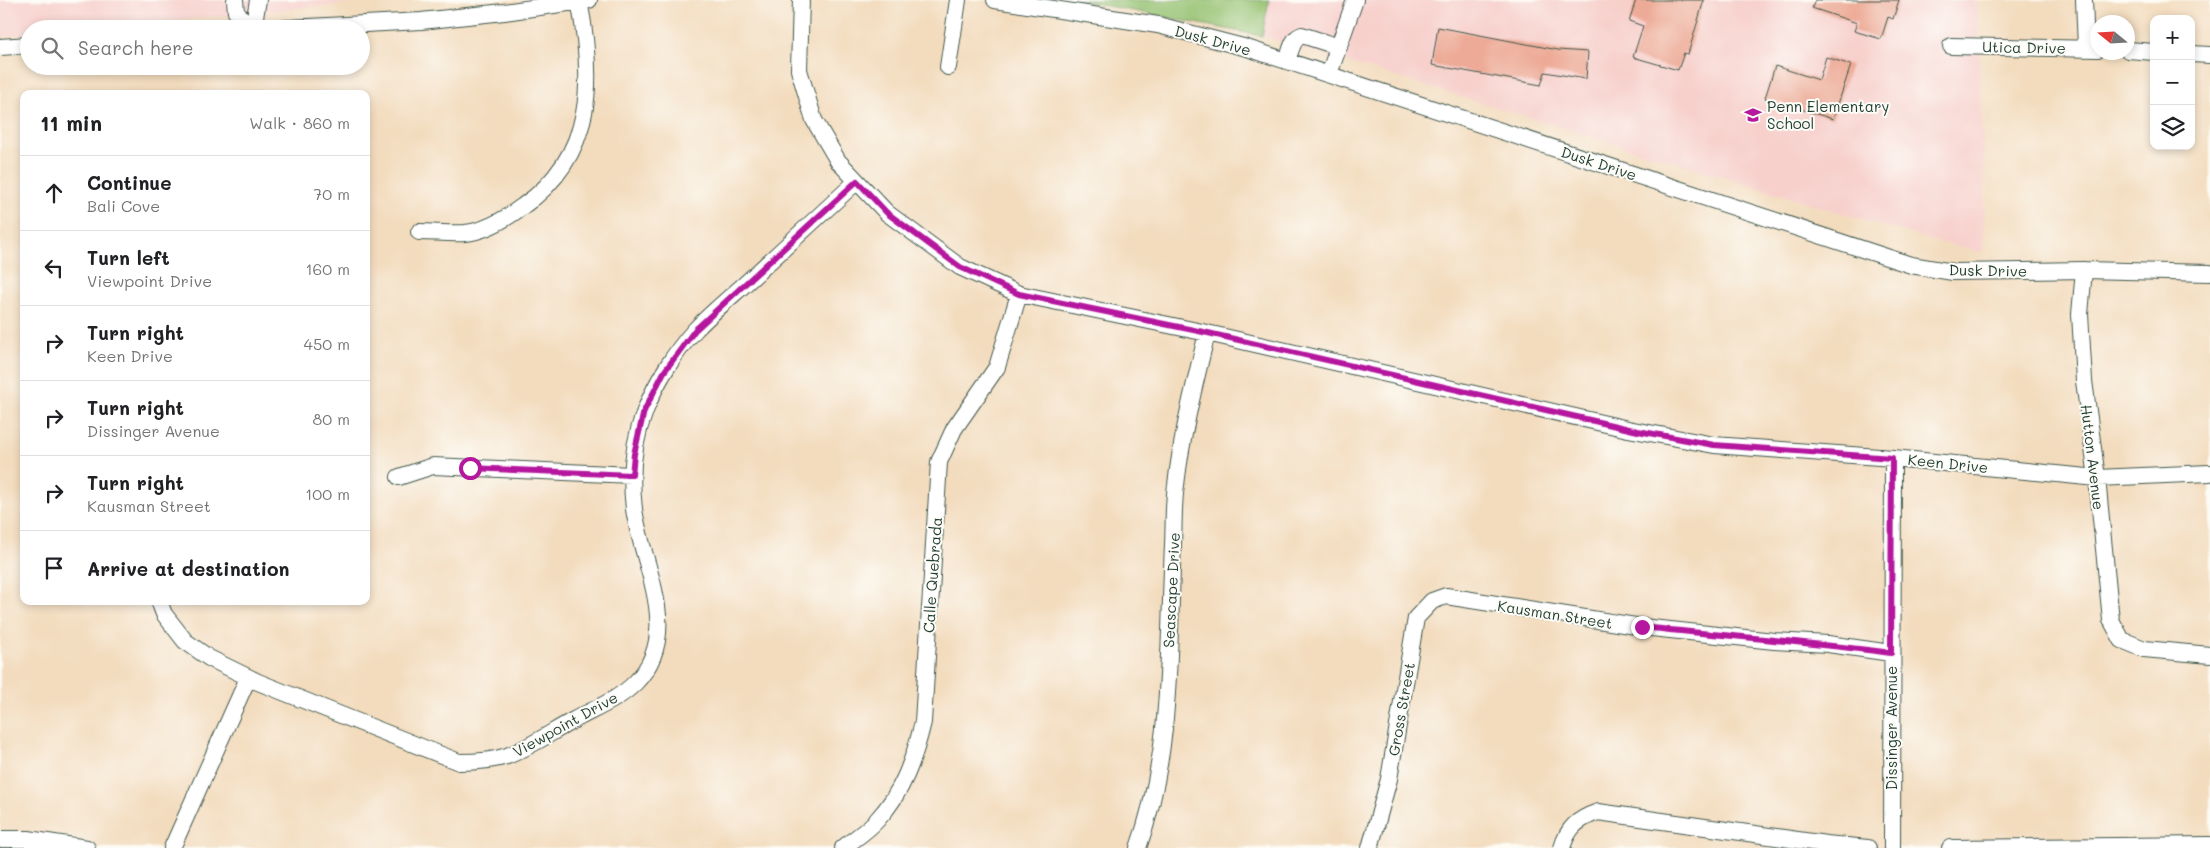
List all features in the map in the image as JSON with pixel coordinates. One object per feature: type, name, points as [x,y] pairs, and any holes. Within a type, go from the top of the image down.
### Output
[{"type":"street","points":[[235,0],[236,12],[244,20]]},
{"type":"street","points":[[254,20],[258,0]]},
{"type":"street","points":[[370,23],[504,12],[583,0],[588,93],[580,130],[564,164],[542,191],[514,213],[499,221],[466,233],[419,232]]},
{"type":"street","name":"Keen Drive","points":[[801,0],[799,70],[814,120],[838,160],[887,213],[960,267],[1019,294],[1208,333],[1654,434],[1714,445],[1892,458],[2097,478],[2210,472]]},
{"type":"street","points":[[948,68],[958,0]]},
{"type":"street","name":"Dusk Drive","points":[[995,0],[1158,25],[1287,61],[1911,265],[1953,272],[2084,270],[2210,273]]},
{"type":"street","points":[[1329,74],[1355,0]]},
{"type":"street","points":[[2084,0],[2090,36]]},
{"type":"street","points":[[1287,61],[1294,40],[1302,35],[1338,47]]},
{"type":"street","points":[[0,47],[20,46]]},
{"type":"street","name":"Utica Drive","points":[[1951,46],[2090,48]]},
{"type":"street","points":[[2135,51],[2150,52]]},
{"type":"street","points":[[2195,54],[2210,55]]},
{"type":"street","name":"Viewpoint Drive","points":[[161,605],[164,614],[185,641],[209,658],[248,678],[460,762],[475,762],[506,756],[624,692],[644,672],[651,659],[658,636],[659,613],[638,528],[632,493],[634,454],[644,411],[664,372],[695,330],[857,181]]},
{"type":"street","name":"Hutton Avenue","points":[[2084,270],[2080,314],[2084,381],[2097,478],[2111,620],[2122,640],[2144,649],[2210,655]]},
{"type":"street","name":"Calle Quebrada","points":[[843,848],[879,818],[895,797],[907,776],[913,758],[923,722],[939,462],[954,429],[997,367],[1019,294]]},
{"type":"street","name":"Seascape Drive","points":[[1138,848],[1156,787],[1165,718],[1176,485],[1182,445],[1208,333]]},
{"type":"street","name":"Dissinger Avenue","points":[[1892,458],[1892,848]]},
{"type":"street","points":[[399,477],[433,466],[632,475]]},
{"type":"street","name":"Gross Street","points":[[1370,848],[1389,779],[1416,618],[1432,600],[1446,596],[1458,598]]},
{"type":"street","name":"Kausman Street","points":[[1458,598],[1642,627],[1774,641],[1828,644],[1891,653]]},
{"type":"street","points":[[172,848],[248,678]]},
{"type":"street","points":[[1564,842],[1582,818],[1598,812],[1826,844],[1868,848]]},
{"type":"street","points":[[0,839],[28,839],[87,848]]},
{"type":"street","points":[[1950,848],[2210,845]]},
{"type":"shaded area","points":[[0,0],[387,0],[178,20],[20,20],[20,35],[0,37]]},
{"type":"shaded area","name":"Penn Elementary School","points":[[1269,0],[1977,0],[1985,195],[1983,252],[1930,240],[1262,36]]},
{"type":"green space","points":[[1077,0],[1269,0],[1262,36]]},
{"type":"building","points":[[1636,0],[1704,0],[1688,54],[1684,53],[1678,70],[1633,57],[1643,26],[1629,21]]},
{"type":"building","points":[[1815,0],[1899,0],[1893,19],[1888,17],[1881,39],[1854,31],[1857,23],[1812,8]]},
{"type":"building","points":[[1438,27],[1558,50],[1588,52],[1586,79],[1545,72],[1541,85],[1432,65]]},
{"type":"building","points":[[1826,57],[1851,65],[1833,119],[1765,98],[1775,66],[1819,80]]},
{"type":"place","name":"Penn Elementary School","points":[[1753,115]]},
{"type":"route","points":[[470,468],[632,475],[638,432],[644,411],[664,372],[695,330],[857,181],[887,213],[960,267],[1019,294],[1208,333],[1638,431],[1714,445],[1892,458],[1891,653],[1828,644],[1774,641],[1642,627]]}]
